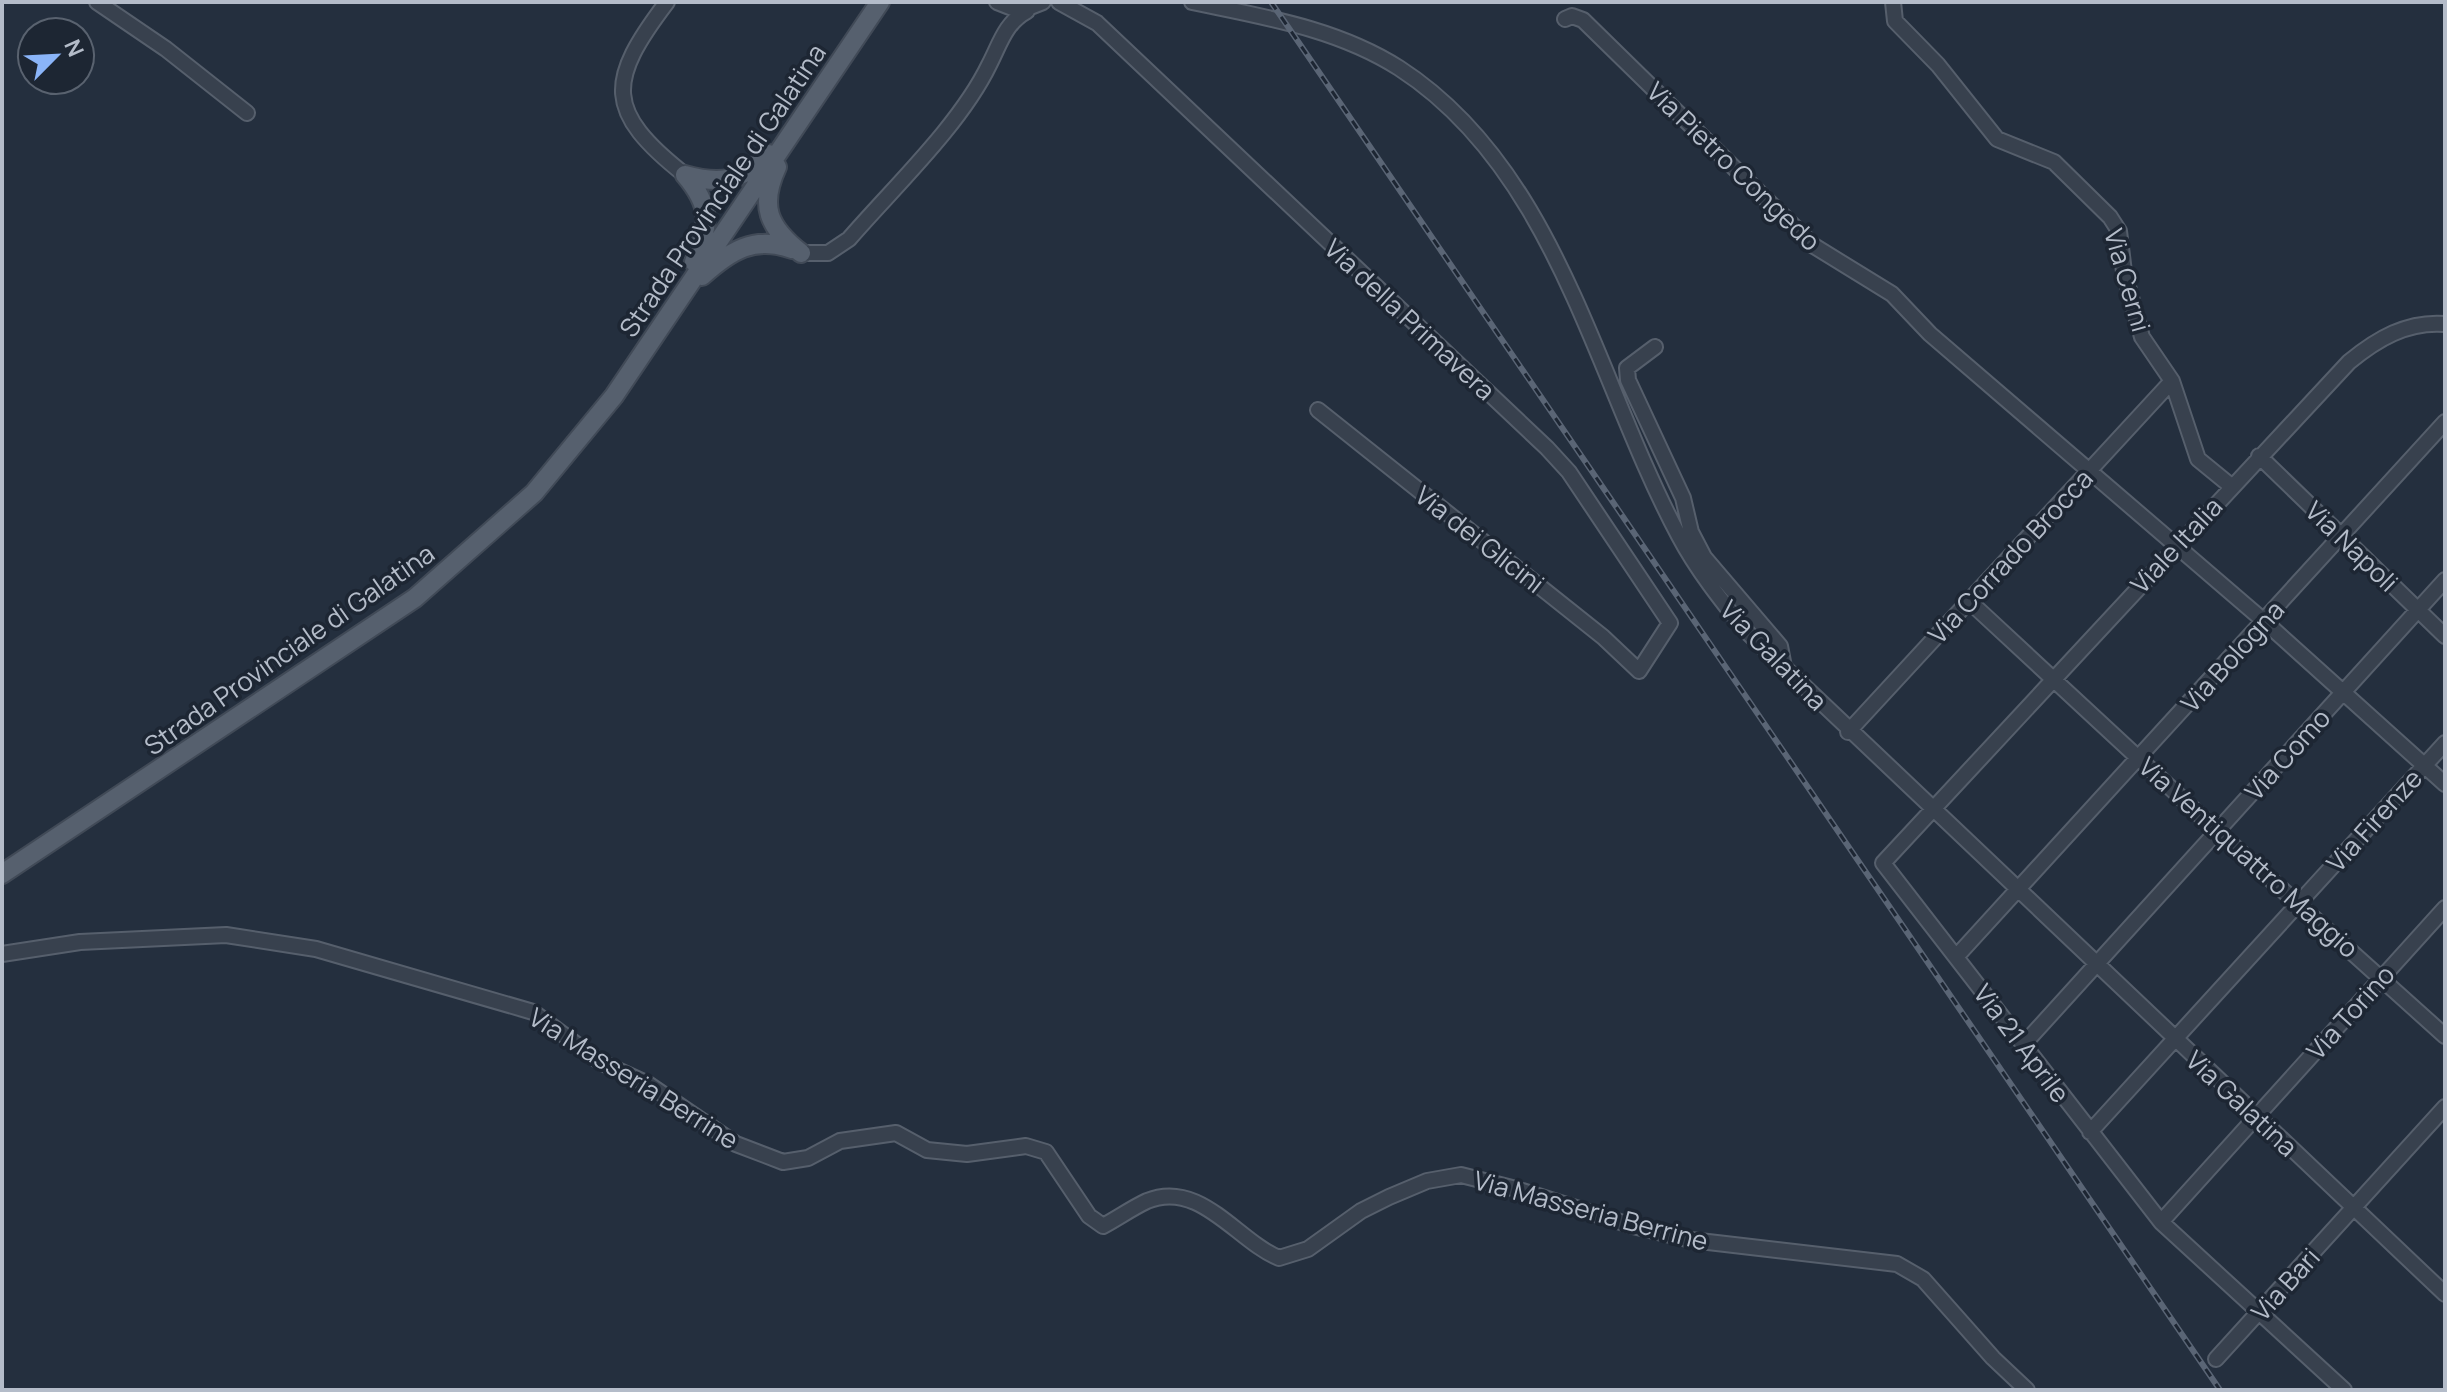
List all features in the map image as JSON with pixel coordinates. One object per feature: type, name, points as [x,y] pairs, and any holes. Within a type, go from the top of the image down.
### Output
[{"type":"main road","name":"Strada Provinciale di Galatina","points":[[2,874],[415,598],[534,493],[614,396],[880,2]]},
{"type":"main road","points":[[685,175],[710,182],[741,177],[761,162],[797,125]]},
{"type":"main road","points":[[797,125],[769,185],[767,212],[779,235],[801,253]]},
{"type":"main road","points":[[682,295],[705,236],[707,217],[701,194],[685,175]]},
{"type":"main road","points":[[682,295],[714,265],[756,242],[780,245],[801,253]]},
{"type":"street","points":[[97,2],[166,49],[247,113]]},
{"type":"street","points":[[667,2],[637,42],[625,66],[622,87],[625,110],[634,127],[654,150],[685,175]]},
{"type":"street","points":[[996,2],[1000,39]]},
{"type":"street","name":"Via della Primavera","points":[[996,2],[1013,11],[1065,6],[1097,23],[1569,472],[1670,623],[1639,671]]},
{"type":"street","name":"Via Galatina","points":[[1192,2],[1307,26],[1355,45],[1398,68],[1443,101],[1478,135],[1532,211],[1679,535],[1736,620],[1848,732],[2445,1294]]},
{"type":"street","name":"Via Cerni","points":[[1893,2],[1895,21],[1938,65],[1997,139],[2054,162],[2110,217],[2119,231],[2124,272],[2142,337],[2172,381],[2198,459],[2231,486]]},
{"type":"street","points":[[801,253],[828,253],[849,239],[969,101],[1014,17],[1034,7]]},
{"type":"street","name":"Via Pietro Congedo","points":[[1565,19],[1572,16],[1583,20],[1814,246],[1892,294],[1930,334],[2264,621],[2445,784]]},
{"type":"street","name":"Viale Italia","points":[[1883,863],[2349,362],[2377,339],[2407,328],[2445,324]]},
{"type":"street","points":[[1655,347],[1627,368],[1628,380],[1683,498],[1697,545],[1780,646],[1785,669]]},
{"type":"street","name":"Via Corrado Brocca","points":[[1848,732],[2172,381]]},
{"type":"street","name":"Via dei Glicini","points":[[1318,410],[1603,637],[1639,671]]},
{"type":"street","name":"Via Bologna","points":[[1956,957],[2341,536],[2442,431]]},
{"type":"street","name":"Via Napoli","points":[[2259,456],[2445,636]]},
{"type":"street","name":"Via Como","points":[[2024,1044],[2445,580]]},
{"type":"street","name":"Via Ventiquattro Maggio","points":[[1969,601],[2217,831],[2445,1036]]},
{"type":"street","name":"Via Firenze","points":[[2090,1132],[2445,743]]},
{"type":"street","name":"Via 21 Aprile","points":[[1883,863],[2161,1222],[2344,1390]]},
{"type":"street","name":"Via Torino","points":[[2161,1222],[2445,908]]},
{"type":"street","name":"Via Masseria Berrine","points":[[2,954],[80,942],[226,935],[316,949],[533,1012],[600,1062],[648,1084],[736,1144],[783,1162],[808,1158],[840,1141],[896,1133],[927,1150],[967,1154],[1026,1146],[1046,1152],[1089,1216],[1103,1226],[1148,1201],[1162,1197],[1181,1199],[1213,1210],[1265,1252],[1279,1258],[1308,1249],[1361,1211],[1389,1197],[1427,1181],[1461,1175],[1691,1240],[1897,1264],[1923,1279],[1993,1358],[2027,1390]]},
{"type":"street","name":"Via Bari","points":[[2216,1359],[2445,1107]]},
{"type":"railway","points":[[1271,2],[2220,1390]]}]
